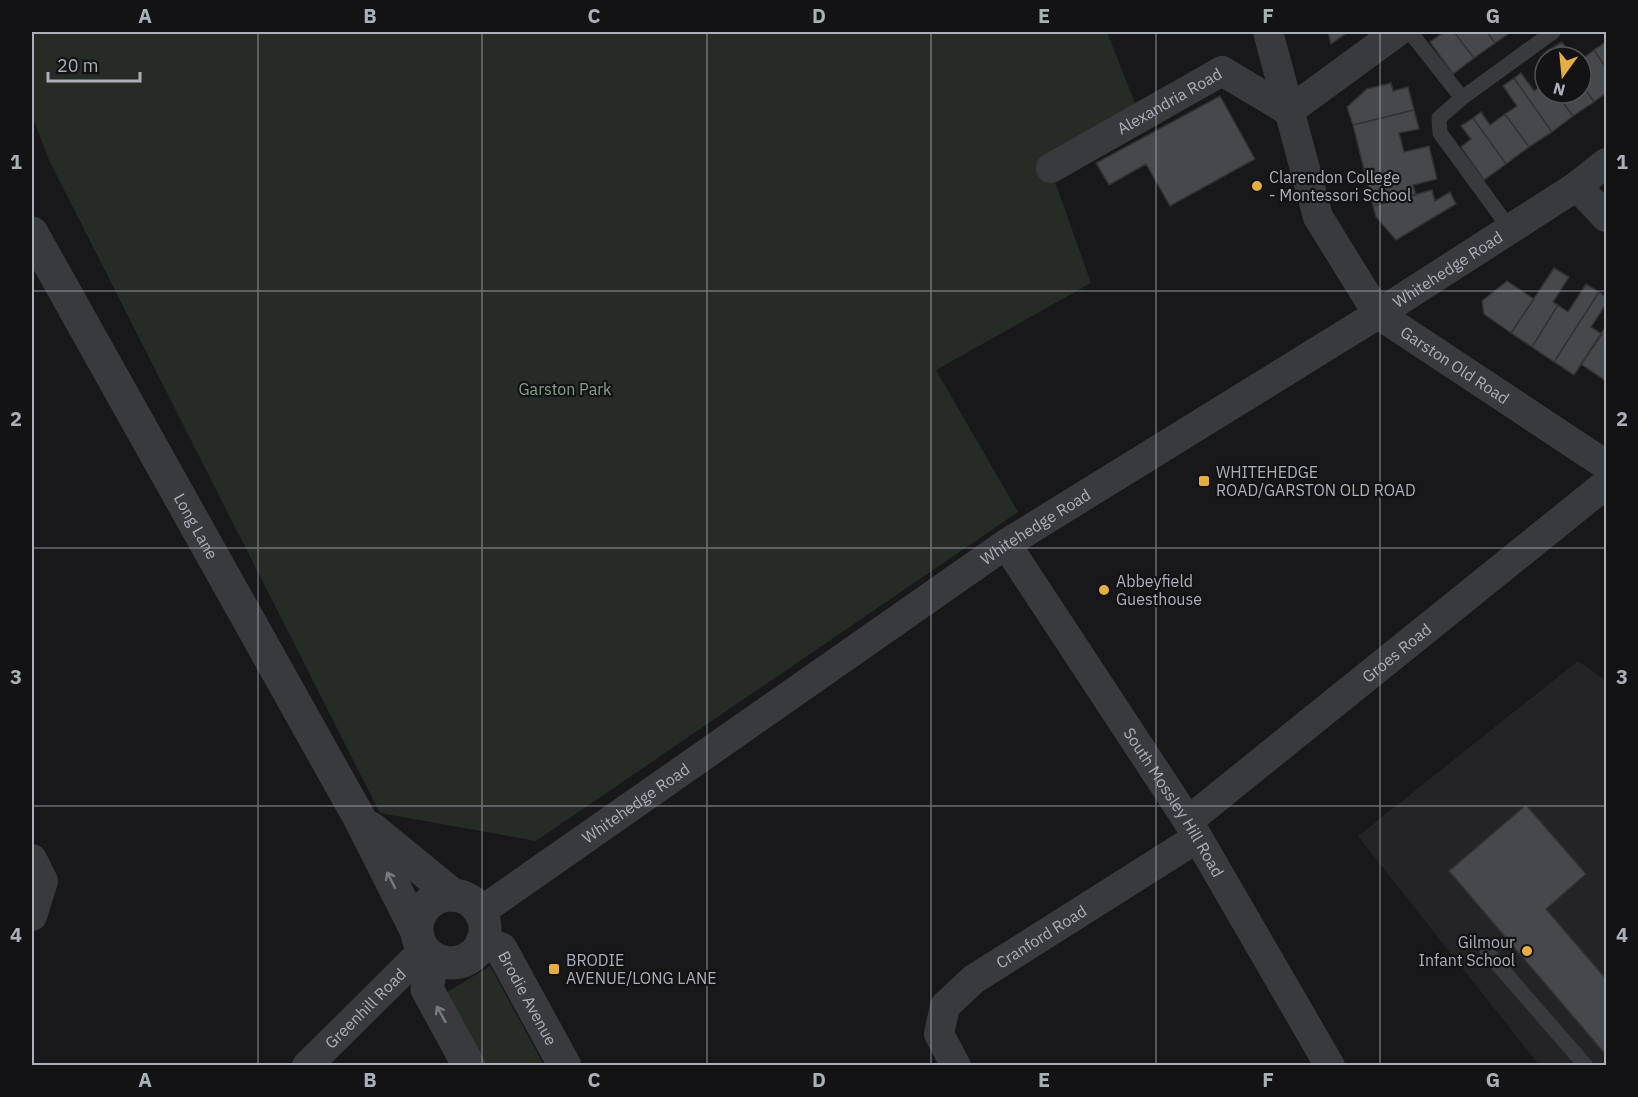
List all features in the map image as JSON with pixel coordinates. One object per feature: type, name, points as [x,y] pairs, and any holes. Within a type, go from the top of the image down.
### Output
[{"type":"street","name":"Garston Old Road","points":[[1268,32],[1318,218],[1378,314],[1606,465]]},
{"type":"street","points":[[1289,111],[1397,32]]},
{"type":"street","name":"Alexandria Road","points":[[1051,168],[1222,71],[1289,111]]},
{"type":"street","name":"Whitehedge Road","points":[[481,927],[1006,544],[1378,314],[1577,186],[1606,163]]},
{"type":"street","points":[[1577,186],[1606,217]]},
{"type":"street","name":"Long Lane","points":[[32,233],[360,819],[425,947]]},
{"type":"street","name":"Groes Road","points":[[1192,829],[1606,484]]},
{"type":"street","name":"South Mossley Hill Road","points":[[1006,544],[1192,829],[1330,1065]]},
{"type":"street","name":"Long Lane","points":[[360,819],[453,895]]},
{"type":"street","name":"Cranford Road","points":[[956,1065],[939,1034],[945,1006],[974,979],[1192,829]]},
{"type":"street","points":[[32,859],[43,881],[32,916]]},
{"type":"street","points":[[425,947],[444,962],[456,963],[476,952],[481,927],[473,903],[453,895],[431,902],[423,910],[418,920],[425,947],[427,989],[469,1065]]},
{"type":"street","name":"Brodie Avenue","points":[[481,927],[501,949],[565,1065]]},
{"type":"street","name":"Greenhill Road","points":[[307,1065],[425,947]]},
{"type":"lane","points":[[1410,32],[1462,98]]},
{"type":"lane","points":[[1510,229],[1440,133],[1439,118],[1462,98],[1553,32]]},
{"type":"lane","points":[[1487,952],[1586,1065]]},
{"type":"shaded area","name":"Gilmour Infant School","points":[[1578,661],[1606,681],[1606,1065],[1539,1065],[1358,836]]},
{"type":"green space","name":"Garston Park","points":[[32,32],[1107,32],[1142,121],[1053,176],[1091,283],[936,370],[1018,512],[536,841],[380,813],[49,160],[32,115]]},
{"type":"green space","points":[[490,966],[544,1065],[484,1065],[444,994]]},
{"type":"building","points":[[1328,32],[1348,32],[1331,44]]},
{"type":"building","points":[[1444,32],[1454,32],[1474,58],[1453,74],[1430,42]]},
{"type":"building","points":[[1454,32],[1487,32],[1495,43],[1474,58]]},
{"type":"building","points":[[1487,32],[1511,32],[1495,43]]},
{"type":"building","points":[[1606,42],[1606,68],[1594,50]]},
{"type":"building","points":[[1593,51],[1606,68],[1606,93],[1594,102],[1593,101]]},
{"type":"building","points":[[1521,73],[1533,90],[1533,105],[1514,78]]},
{"type":"building","points":[[1514,78],[1552,132],[1529,147],[1505,114],[1517,106],[1503,86]]},
{"type":"building","points":[[1391,83],[1393,91],[1408,87],[1414,110],[1353,125],[1347,107],[1367,89]]},
{"type":"building","points":[[1220,96],[1255,159],[1170,206],[1146,164],[1109,185],[1096,163]]},
{"type":"building","points":[[1533,105],[1565,105],[1573,116],[1552,132]]},
{"type":"building","points":[[1565,105],[1590,105],[1573,116]]},
{"type":"building","points":[[1414,110],[1419,129],[1399,133],[1404,152],[1429,146],[1437,179],[1413,185],[1416,195],[1373,206],[1353,125]]},
{"type":"building","points":[[1481,112],[1490,125],[1505,114],[1529,147],[1506,164],[1473,118]]},
{"type":"building","points":[[1473,118],[1506,164],[1484,180],[1461,147],[1471,139],[1461,126]]},
{"type":"building","points":[[1432,190],[1435,201],[1450,192],[1456,204],[1396,240],[1376,217],[1373,206]]},
{"type":"building","points":[[1554,268],[1569,277],[1553,302],[1558,305],[1532,347],[1511,333]]},
{"type":"building","points":[[1507,281],[1534,299],[1511,333],[1484,314],[1482,301]]},
{"type":"building","points":[[1586,284],[1599,292],[1554,362],[1532,347],[1558,305],[1568,312]]},
{"type":"building","points":[[1599,292],[1606,297],[1606,304],[1591,327],[1602,334],[1574,375],[1554,362]]},
{"type":"building","points":[[1606,326],[1606,381],[1581,364]]},
{"type":"building","points":[[1526,805],[1586,874],[1546,909],[1606,979],[1606,1055],[1449,871]]},
{"type":"place","name":"Clarendon College - Montessori School","points":[[1257,186]]},
{"type":"place","name":"WHITEHEDGE ROAD/GARSTON OLD ROAD","points":[[1204,481]]},
{"type":"place","name":"Abbeyfield Guesthouse","points":[[1104,590]]},
{"type":"place","name":"Gilmour Infant School","points":[[1527,951]]},
{"type":"place","name":"BRODIE AVENUE/LONG LANE","points":[[554,969]]}]
